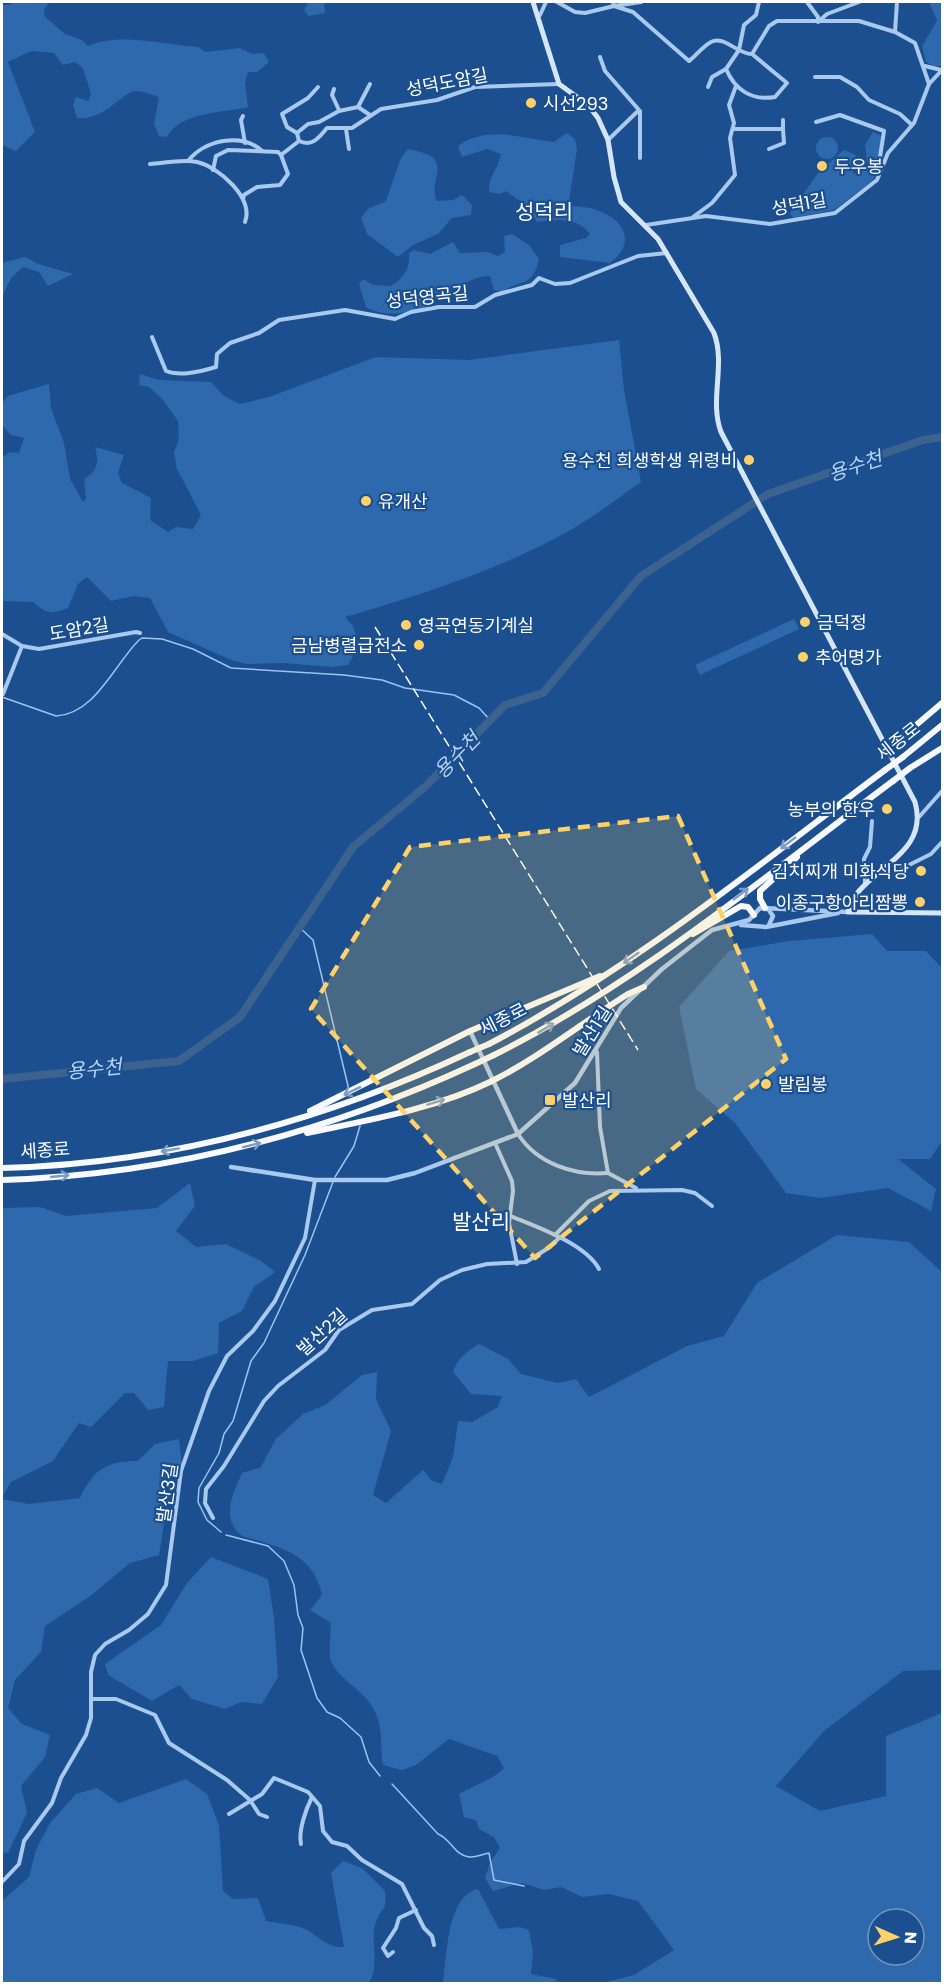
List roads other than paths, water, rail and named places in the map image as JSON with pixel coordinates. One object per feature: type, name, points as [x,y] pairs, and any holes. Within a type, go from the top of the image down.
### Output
[{"type":"highway","points":[[888,749],[942,703]]},
{"type":"highway","name":"세종로","points":[[2,1168],[55,1166],[132,1156],[212,1142],[268,1128],[336,1103],[373,1093],[489,1044],[535,1020],[614,970],[903,757],[942,725]]},
{"type":"highway","name":"세종로","points":[[2,1180],[61,1177],[173,1162],[271,1141],[344,1122],[475,1064],[539,1033],[592,1000],[669,947],[910,768],[942,747]]},
{"type":"highway","points":[[766,909],[759,895],[764,886],[832,826]]},
{"type":"highway","points":[[669,947],[741,906],[748,907],[754,916]]},
{"type":"highway","points":[[336,1103],[470,1031],[614,970]]},
{"type":"highway","points":[[344,1122],[380,1119],[442,1100],[494,1080],[620,998],[644,987]]},
{"type":"main road","points":[[533,2],[540,15],[559,84],[588,105],[598,118],[608,140],[621,202],[635,218],[646,225],[667,253],[718,344],[716,419],[915,802],[919,817],[915,833],[889,866],[859,891],[845,912]]},
{"type":"main road","points":[[845,912],[942,913]]},
{"type":"street","points":[[540,15],[546,2]]},
{"type":"street","points":[[557,2],[575,12],[585,13],[614,4],[641,2]]},
{"type":"street","points":[[708,87],[712,77],[726,69],[739,51],[744,25],[756,15],[759,2]]},
{"type":"street","points":[[807,2],[818,17],[818,22]]},
{"type":"street","points":[[818,22],[827,14],[859,2]]},
{"type":"street","points":[[895,32],[897,2]]},
{"type":"street","points":[[614,4],[633,12],[689,62],[711,42],[716,41],[746,54],[752,54],[787,83],[775,97],[752,97],[736,86],[726,69]]},
{"type":"street","points":[[752,54],[769,26],[777,21],[859,21],[895,32],[915,43],[929,84]]},
{"type":"street","points":[[600,57],[605,71],[639,110],[640,158]]},
{"type":"street","points":[[924,66],[942,70]]},
{"type":"street","name":"성덕1길","points":[[646,225],[692,217],[770,224],[835,213],[863,194],[882,172],[888,153],[912,125],[929,84],[942,70]]},
{"type":"street","points":[[815,77],[840,77],[857,87],[869,100],[900,114],[912,125]]},
{"type":"street","points":[[358,107],[370,84]]},
{"type":"street","name":"성덕도암길","points":[[281,155],[298,141],[303,143],[316,141],[327,128],[352,128],[370,115],[399,105],[437,100],[475,87],[559,84]]},
{"type":"street","name":"성덕1길","points":[[692,217],[712,203],[735,175],[730,138],[733,129],[729,105],[736,86]]},
{"type":"street","points":[[298,141],[297,133],[286,125],[282,114],[308,98],[318,87]]},
{"type":"street","points":[[334,89],[332,96],[339,111]]},
{"type":"street","points":[[297,133],[308,124],[319,122],[339,111],[358,107],[370,115]]},
{"type":"street","points":[[608,140],[639,110]]},
{"type":"street","points":[[816,123],[840,115],[884,131],[880,157],[882,172]]},
{"type":"street","points":[[243,116],[241,120],[246,143]]},
{"type":"street","points":[[769,149],[784,143],[783,120]]},
{"type":"street","points":[[346,129],[349,149]]},
{"type":"street","points":[[733,129],[783,129]]},
{"type":"street","points":[[188,161],[195,153],[224,140],[257,146],[262,151]]},
{"type":"street","points":[[213,170],[216,156],[220,152],[262,151],[281,155],[288,174],[283,182],[278,186],[256,187],[244,195],[243,199]]},
{"type":"street","points":[[150,164],[188,161],[197,162],[213,170],[243,199],[248,212],[245,222]]},
{"type":"street","name":"성덕영곡길","points":[[152,336],[166,371],[180,374],[199,371],[216,368],[217,354],[224,347],[259,333],[279,320],[345,310],[394,319],[411,312],[439,307],[475,307],[495,295],[531,285],[539,278],[555,284],[570,283],[638,256],[667,253]]},
{"type":"street","name":"도암2길","points":[[2,634],[22,646],[46,649],[140,633]]},
{"type":"street","points":[[3,694],[22,646]]},
{"type":"street","points":[[919,817],[942,791]]},
{"type":"street","points":[[865,886],[864,859],[870,847],[872,821]]},
{"type":"street","points":[[889,866],[895,872],[931,854],[942,842]]},
{"type":"street","points":[[723,926],[743,923],[754,916],[756,911],[766,909],[845,912]]},
{"type":"street","points":[[766,909],[773,916],[769,925]]},
{"type":"street","points":[[723,926],[756,924],[761,927],[845,912]]},
{"type":"street","points":[[754,916],[756,924]]},
{"type":"street","name":"발산1길","points":[[231,1167],[315,1180],[372,1181],[402,1177],[518,1134],[575,1083],[597,1052],[621,1008],[697,939],[723,926]]},
{"type":"street","points":[[470,1031],[518,1134]]},
{"type":"street","points":[[597,1052],[600,1127],[608,1173]]},
{"type":"street","name":"발산2길","points":[[518,1134],[540,1157],[582,1174],[608,1173],[639,1189]]},
{"type":"street","points":[[495,1143],[512,1181],[513,1191],[508,1215],[510,1239],[518,1264]]},
{"type":"street","name":"발산3길","points":[[2,1882],[19,1864],[24,1841],[52,1803],[61,1778],[86,1736],[91,1718],[91,1672],[95,1655],[105,1644],[129,1630],[147,1614],[166,1584],[181,1471],[209,1391],[227,1356],[253,1331],[275,1302],[305,1238],[315,1180]]},
{"type":"street","name":"발산2길","points":[[213,1518],[205,1503],[206,1489],[224,1466],[264,1401],[278,1386],[325,1350],[339,1330],[372,1310],[412,1304],[440,1280],[462,1270],[486,1264],[518,1264],[537,1256],[558,1236],[578,1211],[598,1195],[639,1189],[682,1190],[694,1193],[711,1206]]},
{"type":"street","points":[[508,1215],[558,1236],[599,1269]]},
{"type":"street","points":[[91,1699],[116,1699],[148,1710],[158,1719],[164,1739],[168,1743],[227,1780],[250,1800],[260,1814],[267,1817]]},
{"type":"street","points":[[229,1814],[262,1794],[274,1778],[308,1792],[322,1813],[326,1837],[332,1842],[347,1846],[362,1860],[396,1879],[407,1891],[424,1928],[432,1935],[434,1945]]},
{"type":"street","points":[[301,1844],[303,1816],[312,1797]]},
{"type":"street","points":[[393,1952],[388,1956],[384,1952],[385,1943],[396,1928],[399,1918],[416,1910]]},
{"type":"waterway","name":"용수천","points":[[2,1079],[179,1061],[240,1017],[353,847],[426,786],[505,705],[543,693],[641,576],[768,494],[923,440],[942,437]]},
{"type":"waterway","points":[[2,697],[56,716],[70,713],[93,698],[142,638],[162,639],[193,649],[231,668],[344,675],[382,680],[405,688],[454,695],[479,708],[491,721]]},
{"type":"waterway","points":[[299,927],[313,940],[349,1090]]},
{"type":"waterway","points":[[335,1177],[354,1146],[360,1126]]},
{"type":"waterway","points":[[221,1532],[207,1520],[198,1502],[199,1488],[219,1453],[224,1434],[233,1421],[251,1361],[264,1343],[305,1255],[333,1182]]},
{"type":"waterway","points":[[226,1535],[268,1546],[284,1561],[294,1585],[298,1615],[303,1628],[301,1650],[317,1698],[327,1712],[340,1718],[361,1737],[369,1762],[380,1776]]},
{"type":"waterway","points":[[392,1784],[438,1834],[464,1856],[472,1857],[489,1853],[494,1880],[524,1886]]},
{"type":"railway","points":[[375,627],[638,1050]]},
{"type":"place","name":"시선293","points":[[531,103]]},
{"type":"place","name":"두우봉","points":[[822,166]]},
{"type":"place","name":"용수천 희생학생 위령비","points":[[749,460]]},
{"type":"place","name":"유개산","points":[[366,501]]},
{"type":"place","name":"금덕정","points":[[805,622]]},
{"type":"place","name":"영곡연동기계실","points":[[406,625]]},
{"type":"place","name":"금남병렬급전소","points":[[419,645]]},
{"type":"place","name":"추어명가","points":[[803,657]]},
{"type":"place","name":"농부의 한우","points":[[887,809]]},
{"type":"place","name":"김치찌개 미화식당","points":[[921,871]]},
{"type":"place","name":"이종구항아리짬뽕","points":[[920,902]]},
{"type":"place","name":"발림봉","points":[[766,1084]]},
{"type":"place","name":"발산리","points":[[550,1100]]},
{"type":"district","name":"성덕리","points":[[544,211]]},
{"type":"district","name":"발산리","points":[[481,1221]]}]
